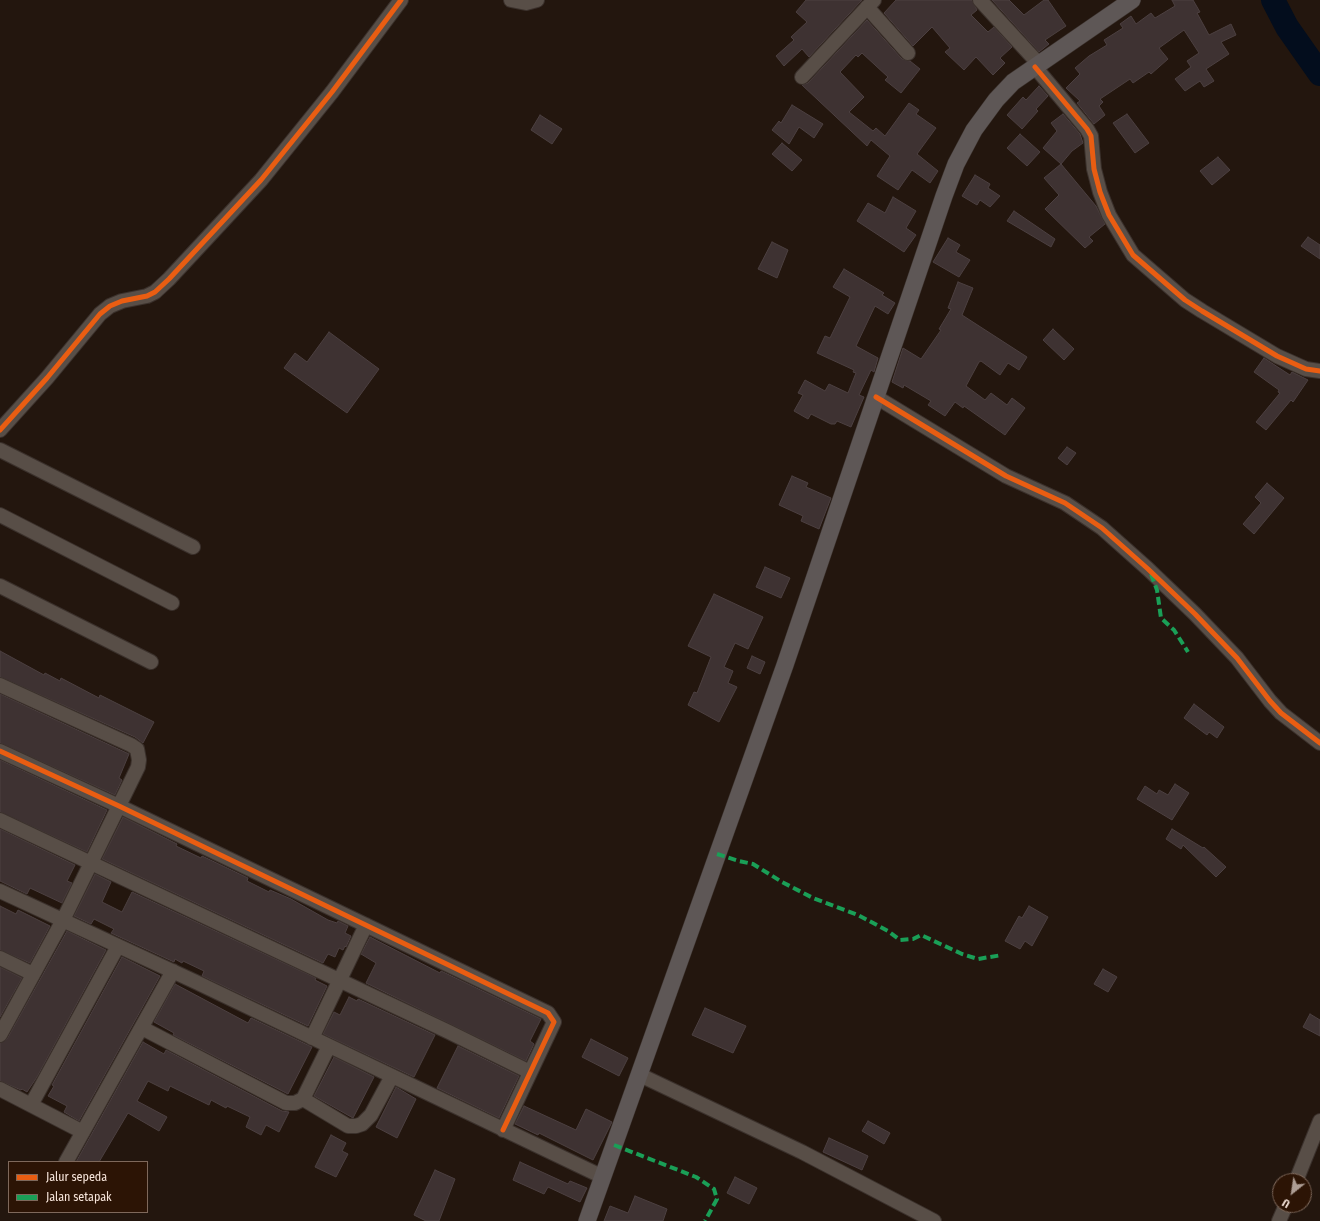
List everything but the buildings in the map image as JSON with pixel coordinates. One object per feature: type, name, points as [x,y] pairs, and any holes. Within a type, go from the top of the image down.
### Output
[{"type":"main road","points":[[587,1221],[785,665],[956,164],[974,130],[996,100],[1013,82],[1132,0]]},
{"type":"street","points":[[0,430],[47,378],[100,314],[110,306],[122,301],[147,296],[155,292],[169,279],[261,180],[332,92],[400,0]]},
{"type":"street","points":[[511,0],[526,3],[537,0]]},
{"type":"street","points":[[980,0],[1037,65],[1087,129],[1090,136],[1094,169],[1100,192],[1115,227],[1132,255],[1185,300],[1202,311],[1277,356],[1306,369],[1320,371]]},
{"type":"street","points":[[802,77],[870,4],[908,53]]},
{"type":"street","points":[[876,397],[1006,476],[1065,503],[1102,528],[1195,614],[1237,658],[1262,692],[1281,713],[1320,743]]},
{"type":"street","points":[[0,450],[193,547]]},
{"type":"street","points":[[0,515],[172,603]]},
{"type":"street","points":[[0,586],[151,662]]},
{"type":"street","points":[[0,685],[138,749],[140,760],[138,767],[63,920],[2,1028]]},
{"type":"street","points":[[0,751],[119,806],[548,1013],[554,1022],[503,1130]]},
{"type":"street","points":[[0,820],[449,1032],[530,1072]]},
{"type":"street","points":[[0,891],[173,971],[603,1177]]},
{"type":"street","points":[[312,1038],[366,925]]},
{"type":"street","points":[[31,1105],[118,946]]},
{"type":"street","points":[[0,958],[33,974]]},
{"type":"street","points":[[67,1161],[173,971]]},
{"type":"street","points":[[142,1028],[286,1103],[295,1103],[303,1100],[329,1046]]},
{"type":"street","points":[[640,1075],[802,1152],[934,1221]]},
{"type":"street","points":[[303,1100],[348,1126],[356,1126],[362,1124],[371,1115],[392,1076]]},
{"type":"street","points":[[0,1089],[83,1132]]},
{"type":"street","points":[[1299,1173],[1320,1120]]},
{"type":"waterway","points":[[1273,0],[1287,27],[1320,74]]},
{"type":"marked path","points":[[1151,574],[1157,590],[1161,618],[1174,630],[1188,652]]},
{"type":"marked path","points":[[717,854],[753,864],[782,882],[813,898],[858,915],[888,931],[900,940],[913,939],[921,935],[962,954],[978,959],[1002,955]]},
{"type":"marked path","points":[[614,1145],[696,1177],[714,1189],[717,1199],[705,1221]]},
{"type":"cycle path","points":[[0,430],[47,378],[100,314],[110,306],[122,301],[147,296],[155,292],[169,279],[261,180],[332,92],[401,0]]},
{"type":"cycle path","points":[[1035,67],[1087,129],[1091,136],[1094,169],[1100,192],[1109,215],[1133,255],[1185,300],[1202,311],[1277,356],[1306,369],[1320,371]]},
{"type":"cycle path","points":[[876,397],[1006,476],[1065,503],[1102,528],[1195,614],[1237,658],[1281,713],[1320,743]]},
{"type":"cycle path","points":[[0,751],[119,806],[548,1013],[554,1022],[503,1130]]}]
